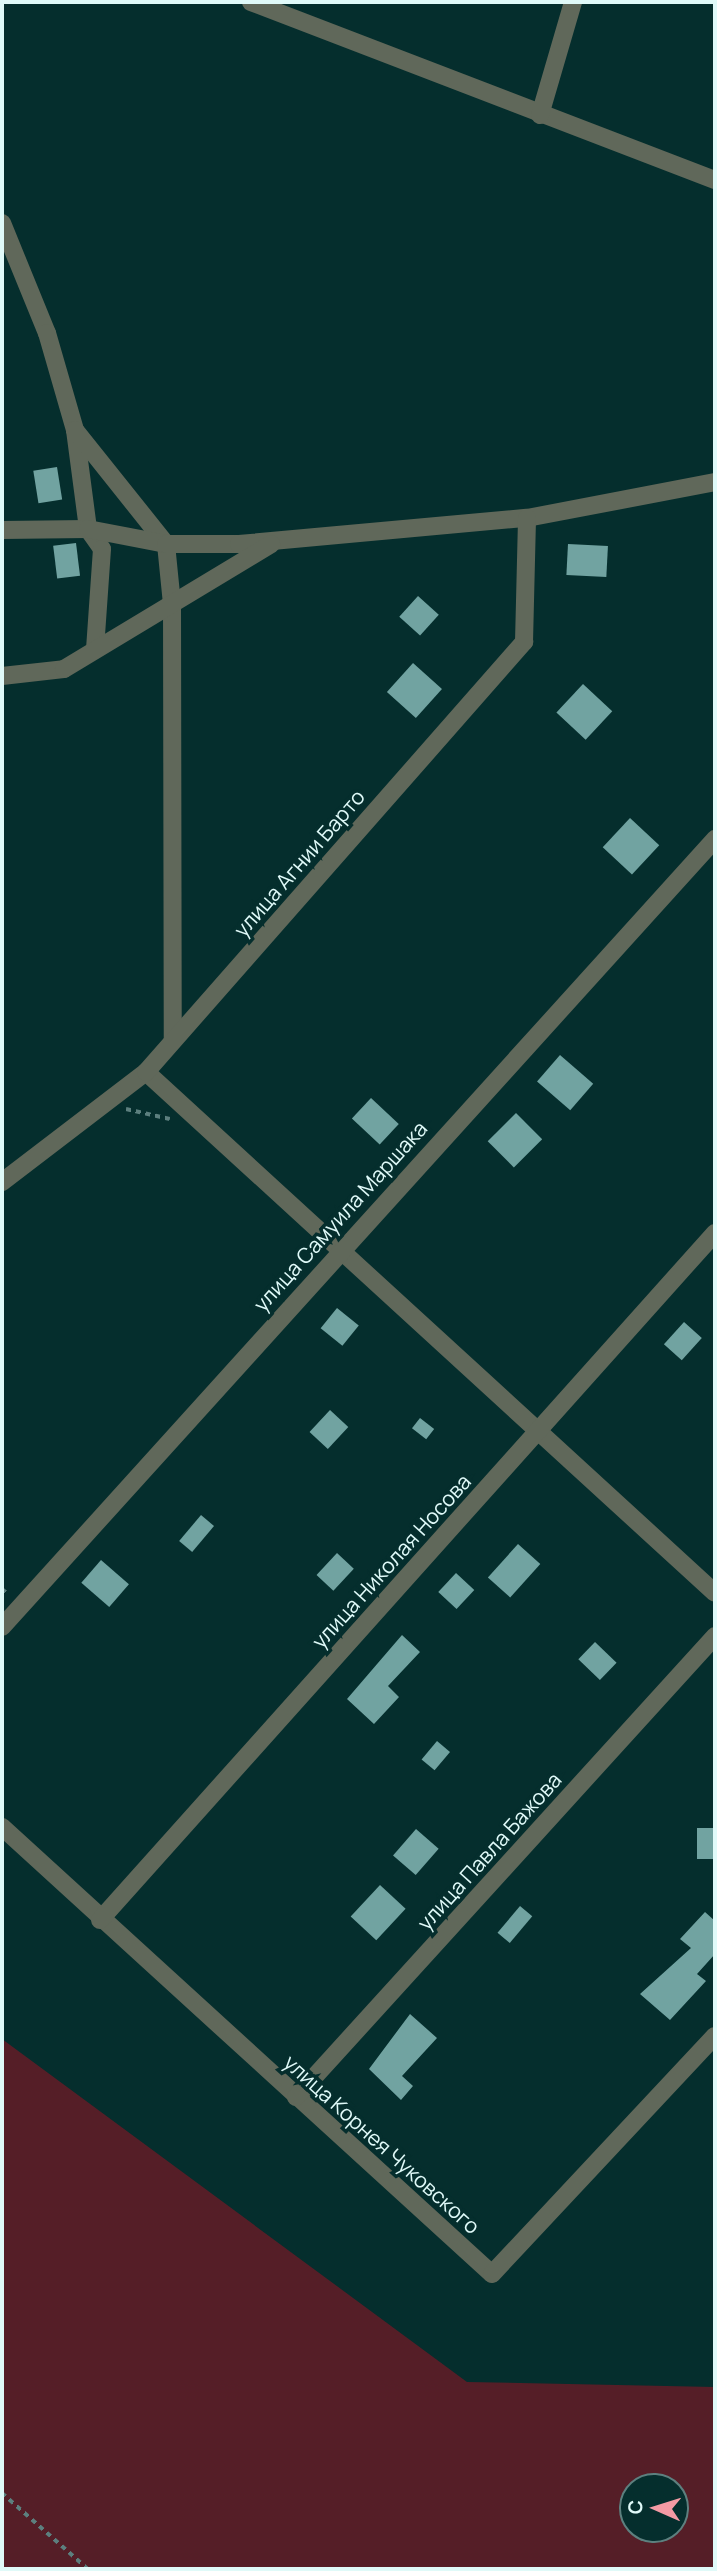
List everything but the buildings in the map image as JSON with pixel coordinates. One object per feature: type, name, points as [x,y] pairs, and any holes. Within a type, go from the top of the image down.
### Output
[{"type":"street","points":[[251,2],[715,180]]},
{"type":"street","points":[[540,115],[573,2]]},
{"type":"street","points":[[2,223],[47,333],[75,430],[88,529],[102,550],[105,572],[95,650]]},
{"type":"street","points":[[75,430],[166,544],[172,604],[173,1041]]},
{"type":"street","points":[[2,530],[88,529],[166,544],[276,541],[527,518],[715,482]]},
{"type":"street","name":"улица Агнии Барто","points":[[2,1182],[146,1072],[524,642],[527,518]]},
{"type":"street","points":[[2,676],[64,670],[276,541]]},
{"type":"street","name":"улица Самуила Маршака","points":[[2,1627],[339,1249],[715,839]]},
{"type":"street","points":[[146,1072],[715,1594]]},
{"type":"street","name":"улица Николая Носова","points":[[100,1920],[715,1234]]},
{"type":"street","name":"улица Павла Бажова","points":[[296,2097],[715,1636]]},
{"type":"street","name":"улица Корнея Чуковского","points":[[2,1827],[100,1920],[492,2274],[715,2036]]},
{"type":"path","points":[[96,1110],[132,1108],[209,1130]]},
{"type":"path","points":[[2,2493],[88,2569]]},
{"type":"shaded area","points":[[2,2039],[467,2382],[715,2387],[715,2569],[2,2569]]}]
